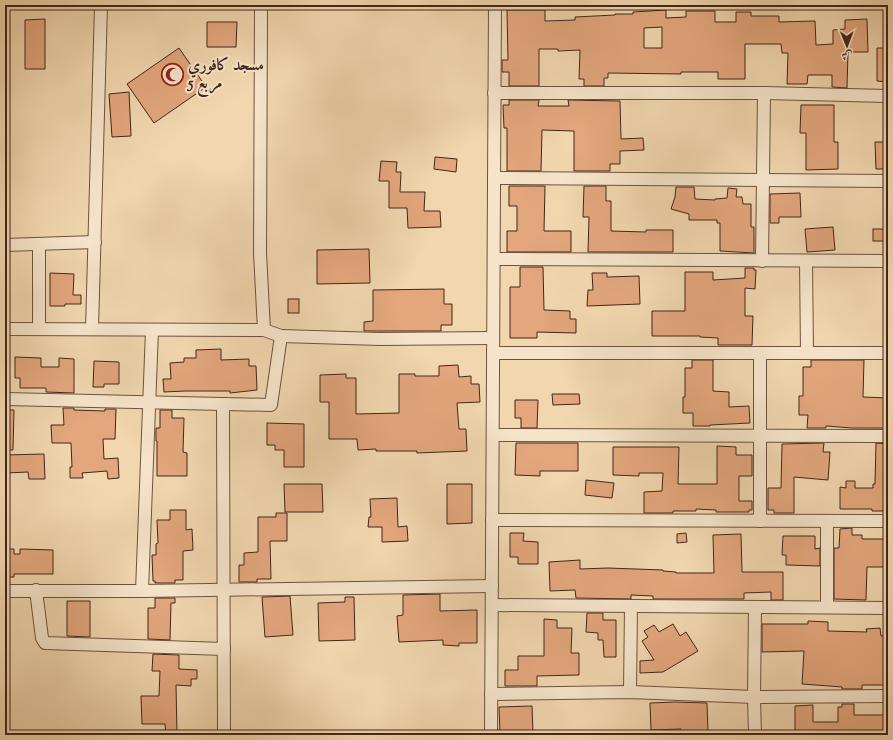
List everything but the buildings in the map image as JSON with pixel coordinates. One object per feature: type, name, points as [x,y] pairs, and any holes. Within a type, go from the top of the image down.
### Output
[{"type":"street","points":[[92,329],[101,5]]},
{"type":"street","points":[[261,5],[260,253],[264,330]]},
{"type":"street","points":[[491,735],[495,5]]},
{"type":"street","points":[[494,93],[764,93],[888,96]]},
{"type":"street","points":[[762,261],[764,93]]},
{"type":"street","points":[[494,178],[888,181]]},
{"type":"street","points":[[5,245],[95,242]]},
{"type":"street","points":[[38,329],[39,244]]},
{"type":"street","points":[[494,259],[888,262]]},
{"type":"street","points":[[806,261],[807,353]]},
{"type":"street","points":[[5,329],[264,330],[281,336],[380,339],[493,338]]},
{"type":"street","points":[[142,590],[152,330]]},
{"type":"street","points":[[5,399],[271,405],[281,336]]},
{"type":"street","points":[[493,353],[888,353]]},
{"type":"street","points":[[760,353],[760,521]]},
{"type":"street","points":[[223,404],[224,735]]},
{"type":"street","points":[[492,435],[888,436]]},
{"type":"street","points":[[492,520],[888,521]]},
{"type":"street","points":[[827,521],[827,608]]},
{"type":"street","points":[[5,591],[492,586]]},
{"type":"street","points":[[36,590],[42,638],[45,643],[224,649]]},
{"type":"street","points":[[492,605],[888,608]]},
{"type":"street","points":[[630,692],[631,606]]},
{"type":"street","points":[[755,607],[755,735]]},
{"type":"street","points":[[491,694],[630,692],[754,696],[888,696]]},
{"type":"place","name":"مسجد كافوري مربع 5","points":[[172,75]]}]
